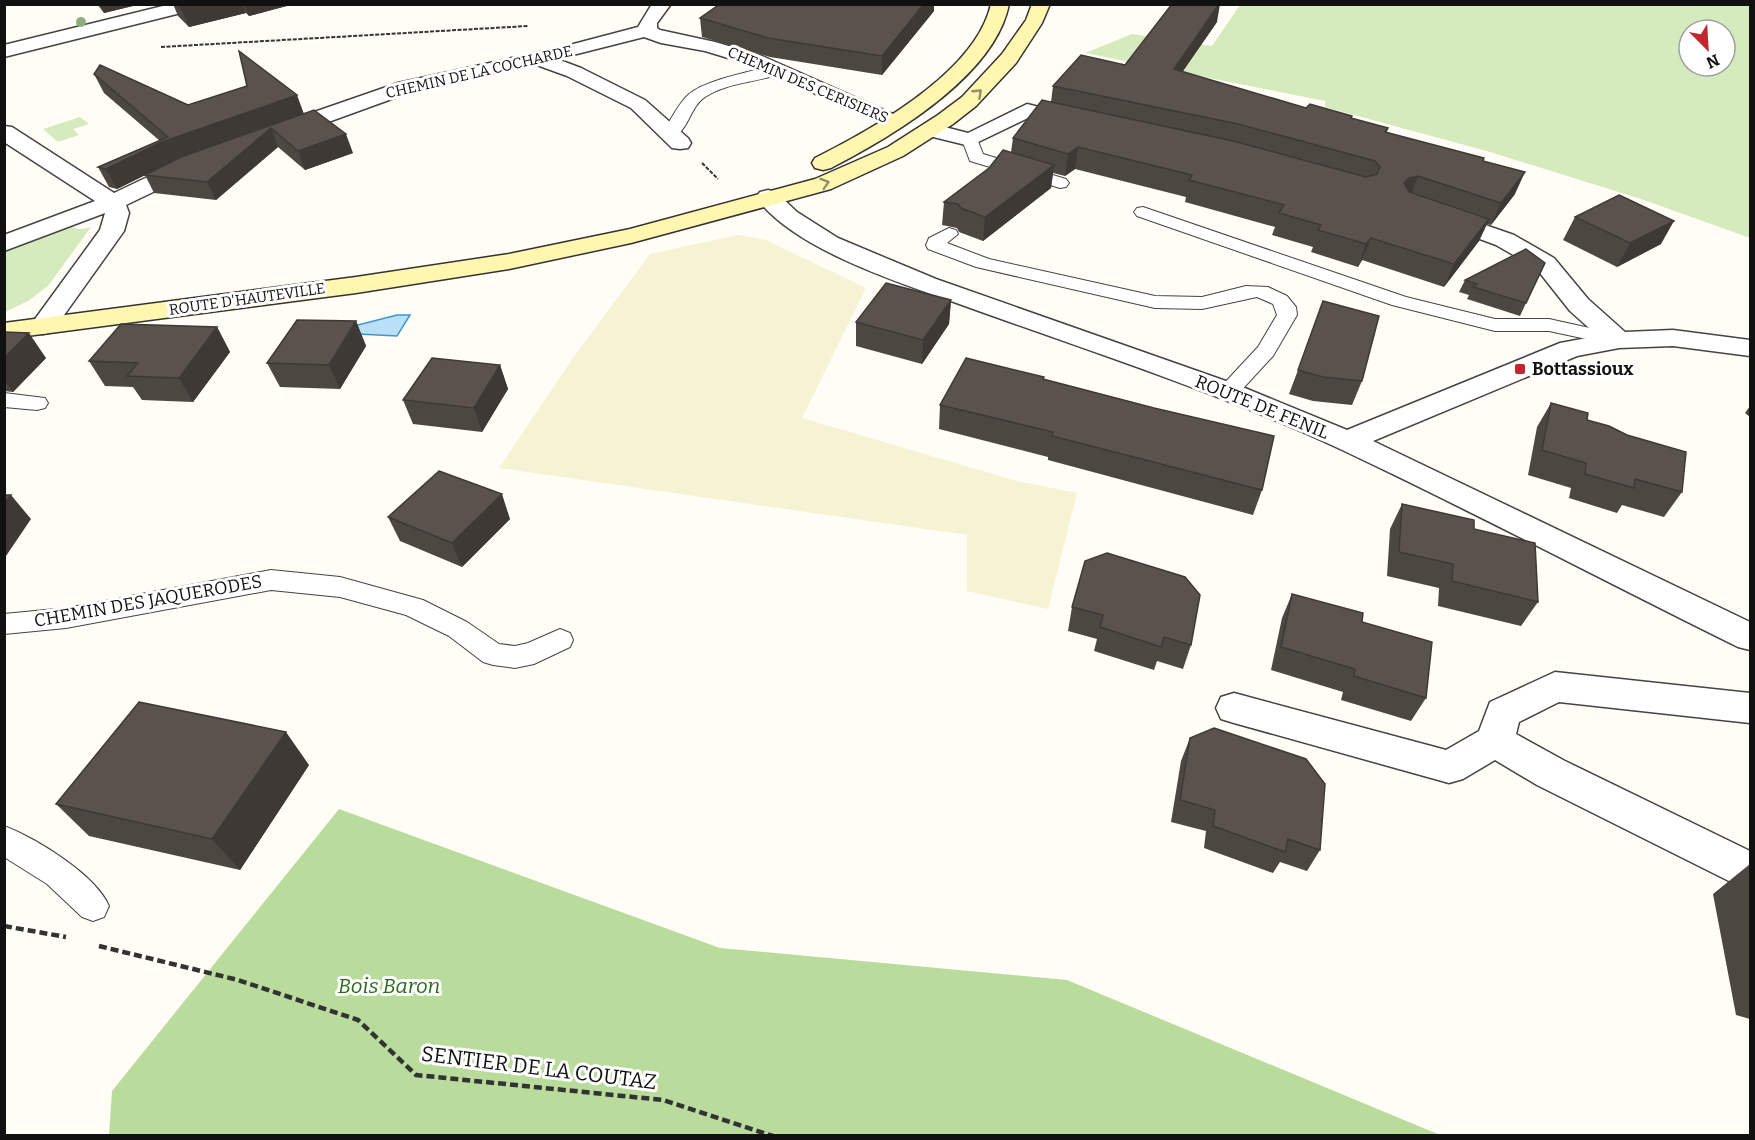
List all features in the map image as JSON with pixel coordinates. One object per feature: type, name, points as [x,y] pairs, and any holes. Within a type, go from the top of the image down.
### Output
[{"type":"main road","points":[[756,201],[785,182],[857,146],[895,122],[942,86],[978,50],[1000,4]]},
{"type":"main road","points":[[756,201],[839,178],[879,160],[933,130],[975,95],[1012,57],[1041,4]]},
{"type":"main road","points":[[895,122],[933,130]]},
{"type":"main road","name":"ROUTE D'HAUTEVILLE","points":[[4,331],[490,265],[599,243],[756,201]]},
{"type":"street","points":[[4,51],[195,4]]},
{"type":"street","points":[[647,30],[648,23],[662,4]]},
{"type":"street","name":"CHEMIN DE LA COCHARDE","points":[[265,137],[405,87],[647,30]]},
{"type":"street","name":"CHEMIN DES CERISIERS","points":[[647,30],[669,39],[722,49],[895,122]]},
{"type":"street","points":[[535,58],[574,72],[638,104],[675,138]]},
{"type":"street","points":[[933,130],[970,140],[1027,110],[1095,126]]},
{"type":"street","points":[[4,132],[113,202],[117,213],[112,231],[43,326]]},
{"type":"street","points":[[4,244],[113,202],[181,169],[212,157]]},
{"type":"street","name":"ROUTE DE FENIL","points":[[756,201],[840,248],[927,284],[1228,391],[1347,441],[1750,637]]},
{"type":"street","points":[[1420,210],[1505,240],[1545,263],[1579,305],[1619,340]]},
{"type":"street","points":[[1347,441],[1570,349],[1619,340],[1673,338],[1750,348]]},
{"type":"street","points":[[1234,708],[1449,767],[1495,741],[1503,713],[1555,687],[1750,708]]},
{"type":"street","points":[[1495,741],[1551,773],[1750,871]]},
{"type":"lane","points":[[675,138],[688,103],[702,91],[718,85],[756,78],[776,70]]},
{"type":"lane","points":[[970,140],[976,158],[1060,183]]},
{"type":"lane","points":[[1143,212],[1399,300],[1495,325],[1549,325],[1619,340]]},
{"type":"lane","points":[[949,234],[935,245],[983,263],[1123,296],[1155,302],[1202,303],[1257,291],[1280,300],[1286,307],[1287,315],[1282,325],[1266,351],[1228,391]]},
{"type":"lane","points":[[4,400],[37,403]]},
{"type":"lane","name":"CHEMIN DES JAQUERODES","points":[[4,624],[76,616],[271,580],[340,587],[414,607],[458,629],[492,654],[515,657],[534,653],[560,640]]},
{"type":"lane","points":[[4,840],[58,874],[93,906]]},
{"type":"path","points":[[161,46],[535,26]]},
{"type":"path","points":[[675,138],[756,201]]},
{"type":"path","points":[[4,926],[72,939]]},
{"type":"path","name":"SENTIER DE LA COUTAZ","points":[[94,945],[238,980],[358,1020],[416,1075],[663,1100],[773,1136]]},
{"type":"shaded area","points":[[738,235],[766,240],[866,288],[802,418],[1017,481],[1077,493],[1048,609],[967,591],[967,535],[499,468],[573,358],[650,254]]},
{"type":"green space","points":[[1240,5],[1750,5],[1750,238],[1641,199],[1490,152],[1325,107],[1325,101],[1085,53],[1132,34],[1212,46]]},
{"type":"green space","points":[[80,117],[89,124],[73,129],[79,135],[58,142],[43,129]]},
{"type":"green space","points":[[68,224],[76,229],[91,227],[48,286],[28,301],[5,312],[5,250]]},
{"type":"green space","name":"Bois Baron","points":[[339,809],[720,948],[1067,980],[1440,1135],[109,1135],[112,1091]]},
{"type":"water","points":[[397,315],[410,315],[397,336],[340,333],[346,324],[358,325]]},
{"type":"building","points":[[720,4],[924,4],[882,56],[768,38],[700,18]]},
{"type":"building","points":[[1172,4],[1219,4],[1174,69],[1306,108],[1310,104],[1352,116],[1351,118],[1388,128],[1385,132],[1484,158],[1483,161],[1525,172],[1501,203],[1418,176],[1409,178],[1404,183],[1409,192],[1489,219],[1454,264],[1371,238],[1366,244],[1318,230],[1321,225],[1279,213],[1284,205],[1189,180],[1192,175],[1078,147],[1068,154],[1013,138],[1042,100],[1233,141],[1366,177],[1377,174],[1380,167],[1375,161],[1238,124],[1053,86],[1081,55],[1125,65]]},
{"type":"building","points":[[239,51],[297,95],[162,142],[106,169],[98,167],[168,137],[94,74],[100,65],[188,105],[247,86]]},
{"type":"building","points":[[314,110],[346,134],[298,151],[271,128],[207,182],[145,175],[181,157]]},
{"type":"building","points":[[1003,150],[1054,165],[985,217],[961,208],[958,204],[944,202],[989,168]]},
{"type":"building","points":[[1619,195],[1674,221],[1630,243],[1575,217]]},
{"type":"building","points":[[1526,249],[1545,263],[1526,303],[1473,287],[1477,284],[1465,280]]},
{"type":"building","points":[[886,283],[951,300],[923,340],[856,322]]},
{"type":"building","points":[[1323,301],[1379,316],[1362,381],[1323,377],[1298,370]]},
{"type":"building","points":[[297,320],[356,321],[329,365],[267,363]]},
{"type":"building","points":[[121,324],[217,327],[179,378],[127,376],[138,363],[89,361]]},
{"type":"building","points":[[4,332],[29,333],[4,358]]},
{"type":"building","points":[[432,358],[500,365],[474,408],[403,400]]},
{"type":"building","points":[[966,358],[1154,408],[1274,436],[1262,490],[1052,436],[1053,432],[940,405]]},
{"type":"building","points":[[1551,403],[1588,413],[1587,420],[1609,426],[1627,435],[1686,452],[1682,492],[1635,479],[1634,488],[1585,474],[1586,463],[1542,450]]},
{"type":"building","points":[[439,471],[502,494],[452,543],[388,517]]},
{"type":"building","points":[[4,495],[11,495],[4,504]]},
{"type":"building","points":[[1402,504],[1474,520],[1474,529],[1535,543],[1538,602],[1452,581],[1453,564],[1399,552]]},
{"type":"building","points":[[1107,553],[1185,577],[1200,595],[1191,645],[1164,637],[1161,647],[1100,627],[1103,615],[1072,607],[1085,561]]},
{"type":"building","points":[[1292,594],[1363,613],[1362,622],[1432,642],[1426,698],[1354,676],[1355,669],[1281,647]]},
{"type":"building","points":[[139,702],[286,732],[212,839],[56,804]]},
{"type":"building","points":[[1214,728],[1306,759],[1325,784],[1320,850],[1288,839],[1285,852],[1213,826],[1215,810],[1180,800],[1190,738]]},
{"type":"place","name":"Bottassioux","points":[[1520,369]]}]
